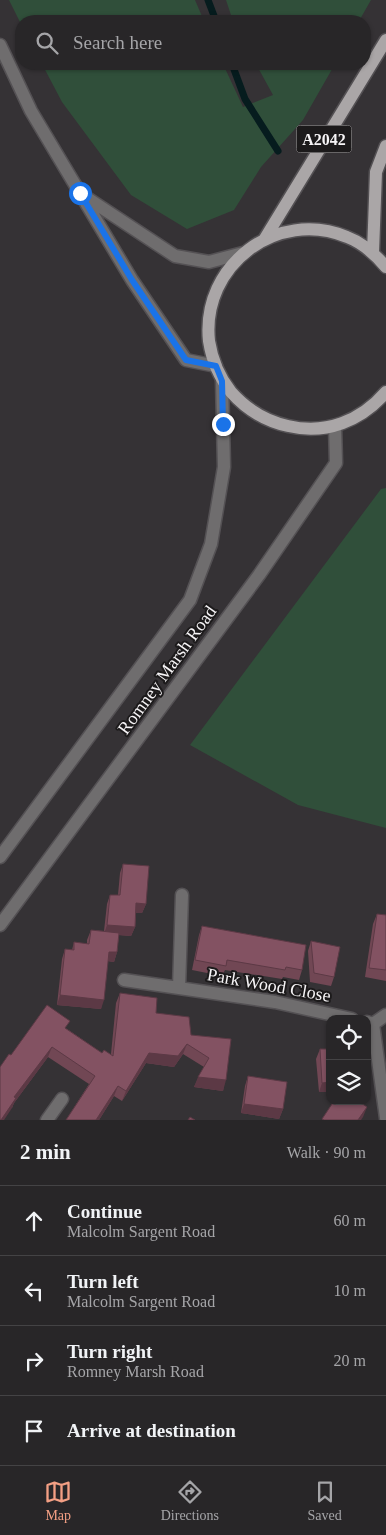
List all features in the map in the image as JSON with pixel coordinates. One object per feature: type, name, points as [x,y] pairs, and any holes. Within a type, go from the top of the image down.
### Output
[{"type":"main road","name":"A2042","points":[[371,65],[386,40]]},
{"type":"main road","name":"A2042","points":[[264,240],[368,70]]},
{"type":"main road","points":[[373,252],[376,172],[386,146]]},
{"type":"main road","points":[[386,267],[373,252],[348,237],[320,230],[291,230],[264,240],[243,253],[224,274],[212,299],[208,327],[211,354],[222,381],[243,405],[271,422],[303,430],[335,426],[356,418],[380,403],[386,392]]},
{"type":"street","points":[[0,44],[31,111],[132,280],[186,360],[216,366]]},
{"type":"street","points":[[80,193],[175,256],[209,262],[243,253]]},
{"type":"street","name":"Romney Marsh Road","points":[[0,858],[190,600],[212,544],[224,468],[222,381]]},
{"type":"street","name":"Romney Marsh Road","points":[[0,925],[259,575],[336,463],[335,426]]},
{"type":"street","name":"Park Wood Close","points":[[179,988],[182,895]]},
{"type":"street","name":"Park Wood Close","points":[[124,980],[275,1002],[334,1015]]},
{"type":"street","points":[[371,1022],[386,1015]]},
{"type":"street","points":[[371,1029],[386,1118]]},
{"type":"street","points":[[47,1120],[62,1098]]},
{"type":"green space","points":[[9,0],[195,0],[201,15],[16,15]]},
{"type":"green space","points":[[226,0],[371,0],[362,15],[231,15]]},
{"type":"green space","points":[[45,70],[226,70],[243,107],[273,95],[259,70],[332,70],[303,120],[261,167],[234,210],[187,229],[131,195],[62,102]]},
{"type":"green space","points":[[386,488],[386,828],[298,805],[190,745],[381,489]]},
{"type":"building","points":[[123,864],[149,866],[146,904],[136,903],[135,927],[107,925],[110,895],[120,895]]},
{"type":"building","points":[[377,914],[386,915],[386,970],[369,968]]},
{"type":"building","points":[[202,926],[306,945],[302,970],[286,967],[285,970],[227,960],[226,966],[195,960]]},
{"type":"building","points":[[91,930],[119,933],[117,952],[109,952],[104,1000],[60,995],[65,949],[74,950],[74,942],[89,944]]},
{"type":"building","points":[[311,941],[340,947],[334,977],[314,973]]},
{"type":"building","points":[[120,993],[157,998],[156,1013],[189,1017],[191,1035],[231,1039],[226,1080],[198,1077],[209,1058],[187,1044],[178,1056],[149,1053],[126,1091],[118,1086],[96,1120],[66,1120],[95,1076],[52,1047],[14,1097],[16,1098],[0,1120],[0,1067],[9,1054],[11,1055],[47,1005],[70,1021],[65,1028],[102,1053],[104,1050],[113,1056]]},
{"type":"building","points":[[320,1049],[326,1049],[326,1082],[322,1083]]},
{"type":"building","points":[[248,1076],[287,1082],[283,1109],[244,1104]]},
{"type":"building","points":[[331,1105],[364,1105],[367,1107],[358,1120],[322,1119]]},
{"type":"waterway","points":[[208,0],[214,15]]},
{"type":"waterway","points":[[234,70],[245,99],[278,151]]},
{"type":"route","points":[[80,193],[132,280],[186,360],[216,366],[222,381],[223,424]]}]
